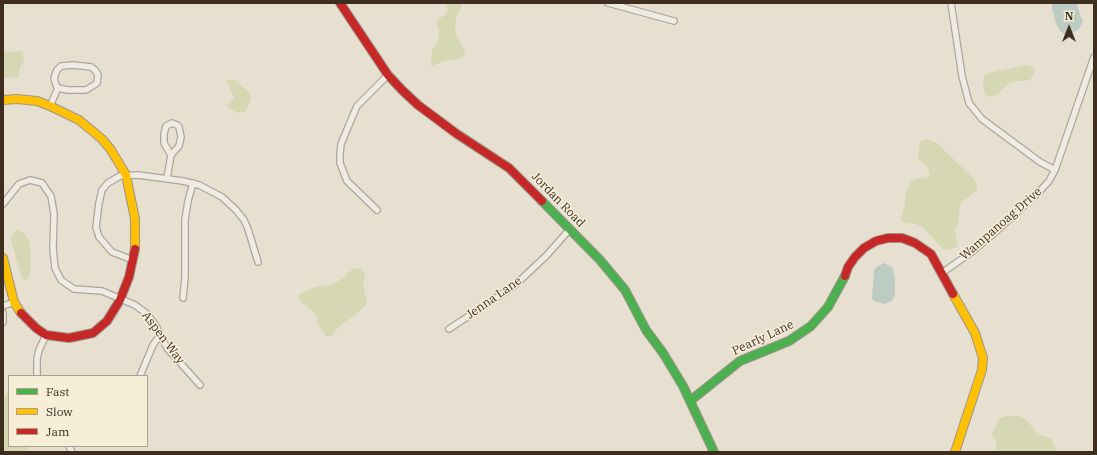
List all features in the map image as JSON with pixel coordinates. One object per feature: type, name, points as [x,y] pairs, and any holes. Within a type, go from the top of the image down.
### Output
[{"type":"street","name":"Jordan Road","points":[[340,3],[388,75],[418,105],[509,168],[526,183],[600,260],[625,290],[646,330],[663,353],[683,386],[714,452]]},
{"type":"street","points":[[608,3],[674,22]]},
{"type":"street","points":[[951,3],[962,76],[969,103],[982,119],[1040,162],[1055,170]]},
{"type":"street","name":"Wampanoag Drive","points":[[942,273],[973,251],[1025,205],[1048,181],[1055,170],[1094,57]]},
{"type":"street","points":[[73,65],[91,67],[98,75],[97,83],[86,90],[68,90],[58,88],[54,78],[57,70],[61,66],[73,65]]},
{"type":"street","points":[[377,210],[347,180],[340,163],[340,154],[341,144],[356,106],[388,75]]},
{"type":"street","points":[[50,106],[58,88]]},
{"type":"street","points":[[3,100],[17,99],[37,101],[66,112],[79,120],[102,139],[111,150],[126,175],[135,219],[135,246],[133,260],[129,277],[120,300],[107,321],[93,333],[86,336],[69,338],[56,337],[46,335],[36,328],[21,313],[14,302],[3,258]]},
{"type":"street","points":[[167,178],[171,155],[179,146],[182,137],[179,127],[172,123],[166,126],[163,137],[164,143],[171,155]]},
{"type":"street","points":[[133,260],[112,252],[99,236],[96,227],[102,190],[114,179],[126,175],[167,178],[193,183],[222,197],[240,215],[248,229],[258,262]]},
{"type":"street","name":"Aspen Way","points":[[3,204],[19,184],[30,180],[42,183],[51,196],[54,214],[53,249],[55,268],[61,280],[74,289],[102,292],[135,305],[147,314],[156,326],[167,348],[200,385]]},
{"type":"street","points":[[183,298],[186,270],[184,239],[185,220],[193,183]]},
{"type":"street","name":"Jenna Lane","points":[[449,329],[514,286],[546,256],[570,229]]},
{"type":"street","name":"Pearly Lane","points":[[690,401],[740,361],[789,341],[811,326],[828,307],[835,296],[848,267],[864,248],[870,244],[888,238],[902,238],[922,247],[931,254],[975,333],[983,358],[982,370],[955,452]]},
{"type":"street","points":[[3,306],[14,302]]},
{"type":"street","points":[[3,313],[3,322]]},
{"type":"street","points":[[37,375],[39,350],[46,335]]},
{"type":"street","points":[[140,375],[153,345],[160,335]]},
{"type":"green space","points":[[445,3],[461,3],[462,6],[456,18],[455,29],[457,37],[464,49],[465,55],[460,59],[445,61],[431,66],[432,51],[439,38],[436,21],[447,13],[448,9]]},
{"type":"green space","points":[[22,51],[24,60],[20,68],[19,78],[3,77],[3,52]]},
{"type":"green space","points":[[1027,65],[1034,68],[1035,72],[1030,80],[1011,82],[996,95],[990,97],[985,95],[983,84],[984,76],[988,73]]},
{"type":"green space","points":[[231,79],[235,80],[250,93],[251,98],[245,112],[238,113],[228,108],[227,105],[234,98],[227,81]]},
{"type":"green space","points":[[924,140],[937,143],[977,183],[977,190],[961,203],[958,224],[955,228],[958,246],[955,248],[946,250],[942,248],[923,227],[901,220],[905,196],[910,182],[915,179],[926,178],[930,175],[928,168],[918,158],[920,142]]},
{"type":"green space","points":[[16,230],[24,233],[30,246],[30,271],[29,277],[26,281],[23,280],[21,275],[12,243],[11,237]]},
{"type":"green space","points":[[355,268],[361,269],[364,273],[365,277],[363,285],[367,303],[339,327],[331,336],[326,336],[317,323],[317,317],[314,312],[299,300],[299,296],[300,294],[315,287],[331,285],[342,279]]},
{"type":"green space","points":[[8,392],[8,447],[27,447],[30,452],[3,452],[3,399]]},
{"type":"green space","points":[[1019,416],[1027,420],[1038,435],[1051,438],[1057,452],[996,452],[996,441],[991,433],[995,429],[999,418]]},
{"type":"shaded area","points":[[1052,3],[1077,3],[1083,21],[1079,29],[1067,36],[1061,32],[1056,24]]},
{"type":"shaded area","points":[[884,263],[892,267],[895,277],[895,294],[892,301],[884,304],[874,301],[872,298],[874,270]]},
{"type":"traffic: fast","points":[[542,201],[600,260],[625,290],[646,330],[663,353],[683,386],[714,452]]},
{"type":"traffic: fast","points":[[690,401],[740,361],[789,341],[811,326],[828,307],[845,276]]},
{"type":"traffic: slow","points":[[3,100],[17,99],[37,101],[50,106],[79,120],[102,139],[111,150],[126,175],[135,219],[135,249]]},
{"type":"traffic: slow","points":[[3,258],[14,302],[21,313]]},
{"type":"traffic: slow","points":[[953,294],[975,333],[983,358],[982,370],[955,452]]},
{"type":"traffic: jam","points":[[340,3],[388,75],[402,90],[418,105],[457,134],[509,168],[542,201]]},
{"type":"traffic: jam","points":[[845,276],[848,267],[864,248],[876,241],[888,238],[902,238],[915,243],[931,254],[953,294]]},
{"type":"traffic: jam","points":[[21,313],[36,328],[46,335],[69,338],[93,333],[107,321],[120,300],[129,277],[135,249]]}]
